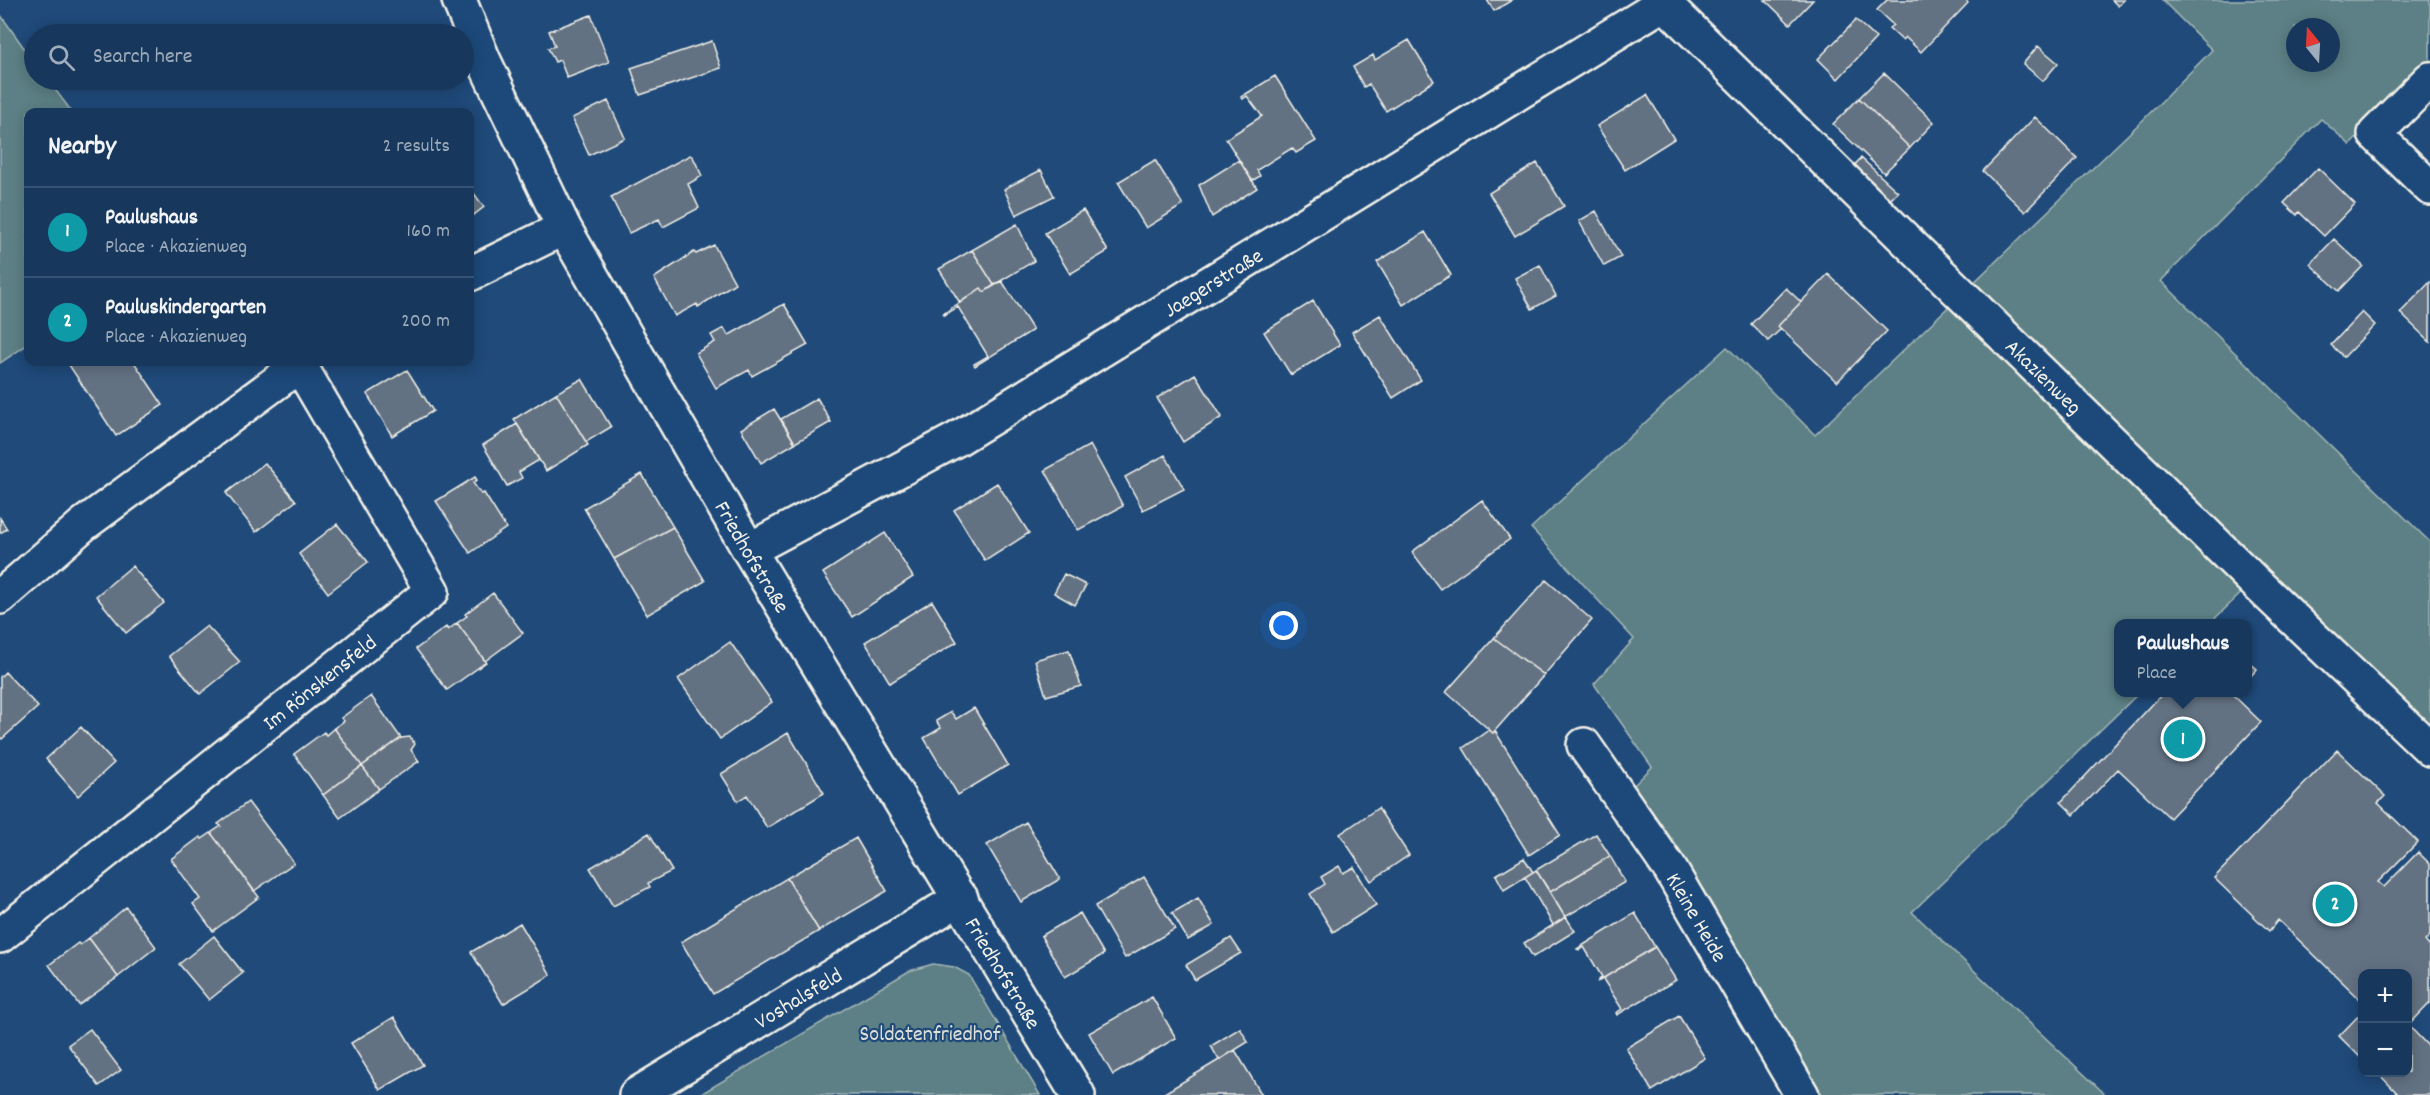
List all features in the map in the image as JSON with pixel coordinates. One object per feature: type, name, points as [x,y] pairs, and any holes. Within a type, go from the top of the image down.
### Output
[{"type":"street","name":"Friedhofstraße","points":[[459,0],[469,24]]},
{"type":"street","name":"Jaegerstraße","points":[[749,550],[957,439],[1665,1]]},
{"type":"street","name":"Akazienweg","points":[[1665,1],[2229,557],[2430,749]]},
{"type":"street","name":"Friedhofstraße","points":[[474,37],[564,228],[749,550],[1078,1095]]},
{"type":"street","points":[[2430,79],[2375,134],[2430,189]]},
{"type":"street","points":[[474,272],[564,228]]},
{"type":"street","name":"Im Rönskensfeld","points":[[0,597],[84,524],[297,366]]},
{"type":"street","name":"Im Rönskensfeld","points":[[0,936],[432,591],[303,366]]},
{"type":"street","name":"Kleine Heide","points":[[1584,745],[1670,868],[1802,1095]]},
{"type":"street","name":"Voshalsfeld","points":[[636,1095],[961,898]]},
{"type":"green space","points":[[2162,0],[2430,0],[2430,63],[2350,145],[2321,119],[2161,281],[2430,542],[2430,749],[2254,581],[2214,619],[2114,619],[2114,697],[2135,697],[1912,912],[2106,1095],[1818,1095],[1769,1003],[1633,786],[1652,767],[1594,684],[1634,639],[1531,528],[1727,347],[1815,435],[2144,119],[2212,50]]},
{"type":"green space","points":[[0,14],[24,48],[24,90],[56,90],[69,108],[24,108],[24,347],[0,363]]},
{"type":"green space","name":"Soldatenfriedhof","points":[[933,964],[954,967],[969,975],[1040,1095],[699,1095],[909,971]]},
{"type":"building","points":[[1487,0],[1512,0],[1494,11]]},
{"type":"building","points":[[1765,0],[1813,0],[1790,24]]},
{"type":"building","points":[[1887,0],[1966,0],[1968,3],[1921,52],[1905,37],[1902,40],[1889,28],[1893,25],[1877,10]]},
{"type":"building","points":[[2112,0],[2124,0],[2118,6]]},
{"type":"building","points":[[591,15],[609,62],[567,78],[560,60],[555,62],[548,48],[555,46],[549,31]]},
{"type":"building","points":[[1856,20],[1876,38],[1838,79],[1818,59]]},
{"type":"building","points":[[1409,40],[1434,81],[1386,111],[1369,84],[1364,87],[1353,67],[1373,55],[1375,60]]},
{"type":"building","points":[[712,41],[721,68],[640,95],[631,68]]},
{"type":"building","points":[[2038,46],[2058,63],[2043,81],[2023,64]]},
{"type":"building","points":[[1884,73],[1934,122],[1910,148],[1859,98]]},
{"type":"building","points":[[1275,76],[1316,141],[1296,153],[1292,148],[1257,170],[1260,176],[1252,181],[1226,139],[1262,116],[1247,96],[1243,99],[1241,97]]},
{"type":"building","points":[[1647,95],[1674,139],[1625,170],[1597,126]]},
{"type":"building","points":[[1859,98],[1910,148],[1884,173],[1833,124]]},
{"type":"building","points":[[608,101],[625,138],[589,155],[572,118]]},
{"type":"building","points":[[2035,117],[2077,158],[2025,212],[1983,171]]},
{"type":"building","points":[[690,155],[702,176],[688,184],[699,208],[663,227],[659,219],[629,233],[611,197]]},
{"type":"building","points":[[1861,158],[1898,192],[1887,203],[1851,169]]},
{"type":"building","points":[[1155,160],[1183,205],[1146,228],[1118,182]]},
{"type":"building","points":[[1239,160],[1257,188],[1212,217],[1199,185]]},
{"type":"building","points":[[1537,163],[1564,206],[1515,236],[1489,193]]},
{"type":"building","points":[[2318,168],[2355,204],[2324,236],[2299,212],[2297,215],[2284,203]]},
{"type":"building","points":[[1041,170],[1054,196],[1016,215],[1004,189]]},
{"type":"building","points":[[474,193],[484,207],[474,215]]},
{"type":"building","points":[[1083,210],[1108,251],[1070,274],[1045,233]]},
{"type":"building","points":[[1596,211],[1621,257],[1604,266],[1579,221]]},
{"type":"building","points":[[1017,224],[1034,261],[994,285],[972,250]]},
{"type":"building","points":[[1425,232],[1451,275],[1403,305],[1377,262]]},
{"type":"building","points":[[2334,239],[2363,266],[2339,291],[2310,264]]},
{"type":"building","points":[[714,245],[735,283],[698,307],[697,304],[675,316],[654,278],[694,252],[696,254]]},
{"type":"building","points":[[972,250],[994,285],[984,292],[981,288],[960,303],[939,269]]},
{"type":"building","points":[[1540,265],[1556,296],[1532,309],[1515,278]]},
{"type":"building","points":[[1828,274],[1887,331],[1837,382],[1778,326]]},
{"type":"building","points":[[1002,281],[1033,330],[975,366],[974,364],[988,356],[958,307],[943,314],[981,288],[984,292]]},
{"type":"building","points":[[2430,282],[2430,342],[2400,313]]},
{"type":"building","points":[[1786,288],[1801,302],[1778,326],[1781,329],[1768,341],[1751,324]]},
{"type":"building","points":[[1313,301],[1340,345],[1291,375],[1264,332]]},
{"type":"building","points":[[784,304],[808,345],[752,376],[749,370],[716,388],[696,353],[715,342],[711,335],[724,328],[728,335],[731,334]]},
{"type":"building","points":[[2362,312],[2375,325],[2344,357],[2331,345]]},
{"type":"building","points":[[1380,315],[1421,380],[1393,398],[1352,332]]},
{"type":"building","points":[[70,366],[137,366],[163,405],[116,436]]},
{"type":"building","points":[[407,370],[433,411],[392,436],[367,394]]},
{"type":"building","points":[[1195,374],[1222,417],[1183,442],[1157,398]]},
{"type":"building","points":[[582,379],[611,427],[586,442],[556,393]]},
{"type":"building","points":[[556,393],[588,445],[546,471],[514,419]]},
{"type":"building","points":[[817,398],[831,422],[795,443],[781,419]]},
{"type":"building","points":[[774,409],[795,443],[761,463],[741,429]]},
{"type":"building","points":[[517,424],[539,460],[519,472],[522,478],[507,486],[483,445]]},
{"type":"building","points":[[1090,445],[1123,506],[1078,530],[1045,470]]},
{"type":"building","points":[[1165,455],[1184,489],[1143,510],[1125,477]]},
{"type":"building","points":[[265,463],[296,501],[256,532],[226,493]]},
{"type":"building","points":[[642,474],[673,527],[614,559],[584,508]]},
{"type":"building","points":[[475,477],[477,480],[473,483],[481,494],[484,493],[506,528],[470,553],[436,501]]},
{"type":"building","points":[[997,483],[1029,533],[985,561],[954,510]]},
{"type":"building","points":[[1482,500],[1510,539],[1440,589],[1412,552]]},
{"type":"building","points":[[0,518],[7,529],[0,533]]},
{"type":"building","points":[[337,524],[368,562],[328,593],[299,554]]},
{"type":"building","points":[[673,527],[705,581],[647,615],[614,559]]},
{"type":"building","points":[[885,533],[913,577],[852,617],[823,573]]},
{"type":"building","points":[[132,566],[164,603],[126,633],[96,596]]},
{"type":"building","points":[[1064,574],[1086,585],[1075,605],[1054,593]]},
{"type":"building","points":[[1546,580],[1592,620],[1544,675],[1494,638]]},
{"type":"building","points":[[493,593],[523,633],[485,661],[457,623]]},
{"type":"building","points":[[932,601],[957,642],[890,683],[865,642]]},
{"type":"building","points":[[457,623],[486,662],[447,690],[416,649],[446,627],[448,630]]},
{"type":"building","points":[[207,626],[240,662],[200,694],[169,656]]},
{"type":"building","points":[[1494,638],[1544,675],[1493,733],[1446,692]]},
{"type":"building","points":[[730,642],[772,702],[720,739],[678,679]]},
{"type":"building","points":[[1069,650],[1081,686],[1046,696],[1035,660]]},
{"type":"building","points":[[2252,665],[2257,669],[2252,675]]},
{"type":"building","points":[[5,672],[38,707],[2,739],[0,737],[0,677]]},
{"type":"building","points":[[371,696],[401,738],[362,766],[334,728],[344,721],[341,718]]},
{"type":"building","points":[[2159,697],[2235,697],[2261,722],[2170,818],[2118,769],[2074,815],[2061,802]]},
{"type":"building","points":[[974,708],[1008,765],[958,795],[924,738],[941,728],[936,721],[951,712],[956,719]]},
{"type":"building","points":[[81,727],[114,763],[78,796],[46,759]]},
{"type":"building","points":[[334,728],[362,766],[323,795],[294,754],[324,732],[326,735]]},
{"type":"building","points":[[1489,730],[1493,733],[1495,731],[1560,835],[1529,855],[1463,748]]},
{"type":"building","points":[[788,733],[824,793],[767,828],[747,795],[738,801],[721,774]]},
{"type":"building","points":[[410,737],[415,744],[411,750],[419,761],[379,789],[362,766],[401,738]]},
{"type":"building","points":[[2337,750],[2385,796],[2378,803],[2418,842],[2378,882],[2384,887],[2418,852],[2430,864],[2430,936],[2425,941],[2430,947],[2430,1003],[2412,1022],[2412,969],[2358,969],[2358,997],[2278,920],[2269,931],[2214,878]]},
{"type":"building","points":[[362,766],[379,789],[340,818],[323,795]]},
{"type":"building","points":[[248,802],[294,863],[254,891],[211,833],[221,826],[218,824]]},
{"type":"building","points":[[1378,808],[1409,855],[1371,881],[1340,834]]},
{"type":"building","points":[[1026,822],[1060,879],[1021,902],[987,845]]},
{"type":"building","points":[[211,833],[259,897],[213,931],[193,904],[200,899],[171,859],[200,837],[202,839]]},
{"type":"building","points":[[649,833],[672,871],[648,883],[650,887],[613,906],[590,868]]},
{"type":"building","points":[[1596,834],[1610,856],[1550,892],[1536,870]]},
{"type":"building","points":[[856,838],[887,891],[819,931],[787,878]]},
{"type":"building","points":[[1610,856],[1625,882],[1565,917],[1550,892]]},
{"type":"building","points":[[1524,858],[1533,872],[1504,890],[1496,875]]},
{"type":"building","points":[[1339,866],[1343,873],[1354,867],[1376,905],[1333,932],[1310,894],[1325,884],[1321,877]]},
{"type":"building","points":[[1536,870],[1565,917],[1553,925],[1525,877]]},
{"type":"building","points":[[1144,877],[1175,929],[1125,958],[1095,906]]},
{"type":"building","points":[[787,878],[819,931],[713,994],[681,942]]},
{"type":"building","points":[[1198,898],[1214,925],[1188,940],[1172,913]]},
{"type":"building","points":[[126,907],[156,947],[118,977],[89,938]]},
{"type":"building","points":[[1080,913],[1104,954],[1065,977],[1041,936]]},
{"type":"building","points":[[1635,913],[1655,947],[1597,982],[1602,977],[1584,947],[1577,949]]},
{"type":"building","points":[[1566,917],[1575,931],[1533,957],[1524,943]]},
{"type":"building","points":[[520,923],[551,975],[503,1004],[471,952]]},
{"type":"building","points":[[214,936],[243,973],[209,1000],[179,964]]},
{"type":"building","points":[[89,938],[118,977],[79,1005],[49,965],[78,943],[80,945]]},
{"type":"building","points":[[1231,938],[1241,953],[1195,980],[1186,965]]},
{"type":"building","points":[[1655,947],[1676,980],[1617,1015],[1616,1013],[1622,1009],[1603,979],[1597,982]]},
{"type":"building","points":[[1152,997],[1176,1038],[1113,1075],[1089,1033]]},
{"type":"building","points":[[1679,1016],[1705,1058],[1652,1091],[1626,1048]]},
{"type":"building","points":[[2358,1016],[2358,1055],[2339,1036]]},
{"type":"building","points":[[394,1017],[423,1065],[380,1090],[351,1043]]},
{"type":"building","points":[[1240,1028],[1248,1042],[1219,1060],[1211,1046]]},
{"type":"building","points":[[90,1029],[121,1070],[99,1086],[68,1045]]},
{"type":"building","points":[[2412,1029],[2430,1048],[2430,1095],[2399,1095],[2382,1077],[2412,1077]]},
{"type":"building","points":[[1235,1050],[1262,1095],[1161,1095],[1219,1060]]},
{"type":"place","name":"Paulushaus","points":[[2183,739]]},
{"type":"place","name":"Pauluskindergarten","points":[[2335,904]]}]
